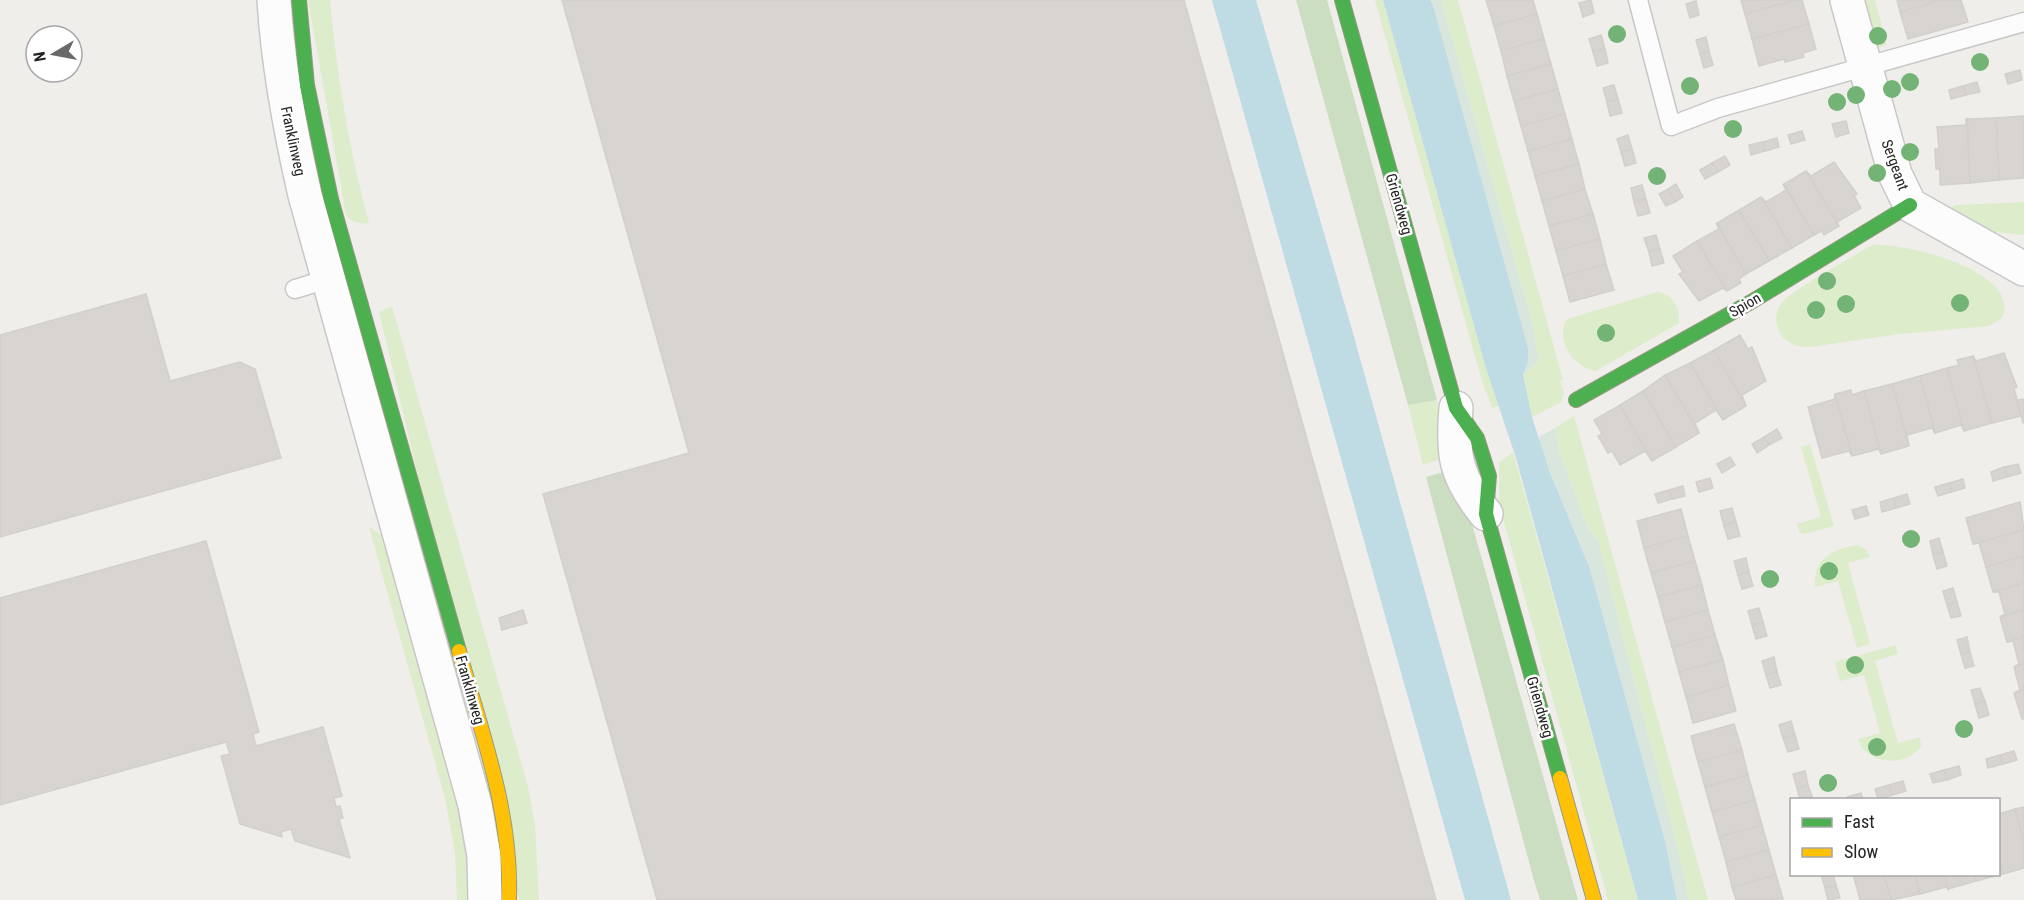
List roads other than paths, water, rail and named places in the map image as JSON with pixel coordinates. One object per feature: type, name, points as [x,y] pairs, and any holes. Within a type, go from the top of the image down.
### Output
[{"type":"street","name":"Franklinweg","points":[[274,0],[277,49],[289,128],[340,276],[399,486],[476,805],[484,856],[485,900]]},
{"type":"street","name":"Franklinweg","points":[[299,0],[307,86],[331,199],[340,276]]},
{"type":"street","name":"Griendweg","points":[[1342,0],[1456,408],[1453,443],[1465,489],[1486,514],[1594,900]]},
{"type":"street","name":"Sergeant","points":[[1847,0],[1895,174],[1910,205],[2016,257]]},
{"type":"street","name":"Spion","points":[[1576,400],[1751,302],[1910,205]]},
{"type":"street","name":"Franklinweg","points":[[399,486],[504,811],[510,868],[509,900]]},
{"type":"lane","points":[[1638,0],[1671,126],[1718,108],[2024,22]]},
{"type":"lane","points":[[295,289],[340,276]]},
{"type":"water","points":[[1212,0],[1256,0],[1349,319],[1511,900],[1465,900]]},
{"type":"water","points":[[1383,0],[1430,0],[1433,6],[1528,348],[1528,362],[1523,375],[1532,417],[1549,470],[1590,569],[1665,841],[1677,900],[1638,900],[1516,458],[1485,365]]}]
